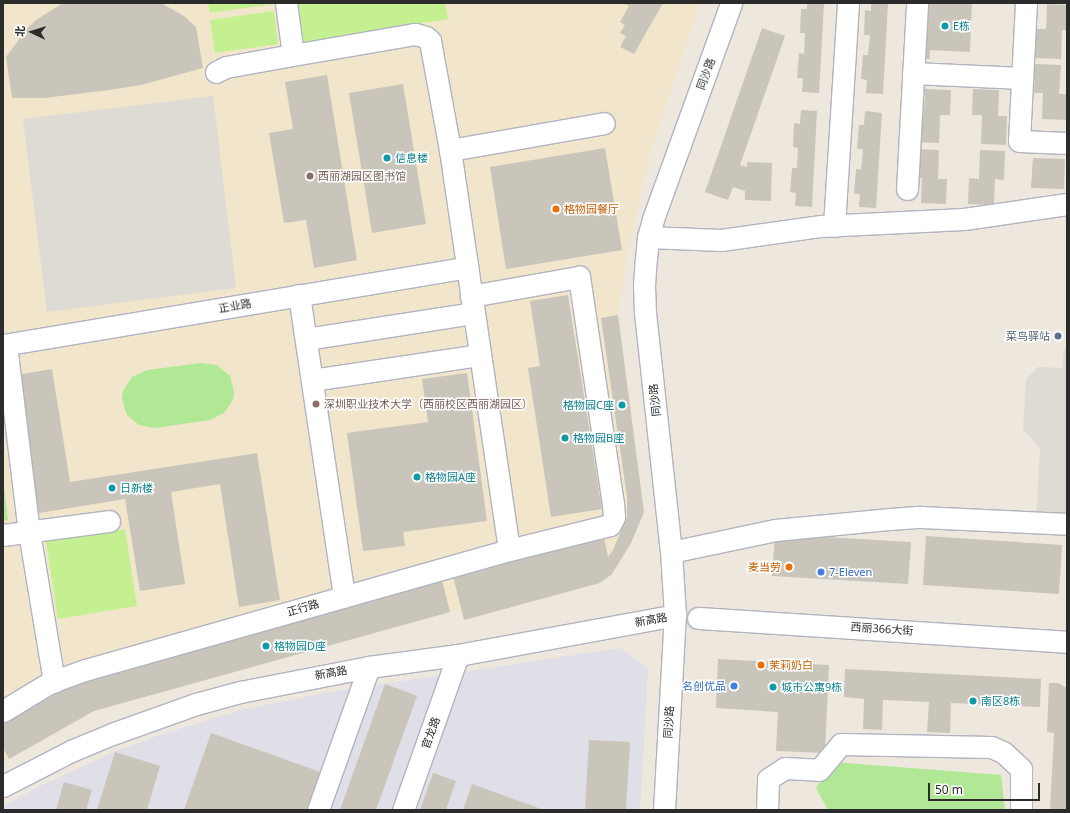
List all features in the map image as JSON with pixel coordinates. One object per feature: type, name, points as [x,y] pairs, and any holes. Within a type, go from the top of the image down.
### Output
[{"type":"street","points":[[286,3],[293,55]]},
{"type":"street","name":"同沙路","points":[[664,810],[675,615],[671,552],[645,313],[644,285],[648,236],[731,3]]},
{"type":"street","points":[[834,226],[848,3]]},
{"type":"street","points":[[907,189],[916,3]]},
{"type":"street","points":[[1026,3],[1019,141],[1067,143]]},
{"type":"street","points":[[216,72],[226,67],[415,34],[426,37],[432,48],[450,150],[509,550]]},
{"type":"street","points":[[913,73],[1022,78]]},
{"type":"street","points":[[450,150],[604,123]]},
{"type":"street","points":[[648,236],[721,240],[834,226],[964,219],[1067,204]]},
{"type":"street","name":"正业路","points":[[4,345],[467,268]]},
{"type":"street","name":"正行路","points":[[3,711],[54,682],[85,670],[509,550],[610,525],[614,517],[613,504],[579,277],[472,305]]},
{"type":"street","points":[[299,296],[344,597]]},
{"type":"street","points":[[306,339],[472,305]]},
{"type":"street","points":[[4,345],[29,532],[54,682]]},
{"type":"street","points":[[312,380],[480,355]]},
{"type":"street","points":[[671,552],[775,530],[890,519],[921,517],[1067,524]]},
{"type":"street","points":[[3,535],[109,521]]},
{"type":"street","name":"新高路","points":[[3,786],[71,752],[161,716],[240,692],[369,667],[458,655],[675,615]]},
{"type":"street","name":"西丽366大街","points":[[698,618],[1067,642]]},
{"type":"street","name":"官龙路","points":[[403,810],[458,655]]},
{"type":"street","points":[[318,810],[369,667]]},
{"type":"street","points":[[766,810],[768,779],[785,768],[819,770],[841,744],[991,747],[1003,752],[1021,769],[1021,810]]},
{"type":"shaded area","name":"深圳职业技术大学（西丽校区西丽湖园区）","points":[[3,3],[700,3],[649,158],[627,257],[618,315],[644,512],[631,543],[612,574],[600,583],[464,620],[460,609],[94,711],[3,762]]},
{"type":"shaded area","points":[[213,96],[236,288],[47,312],[23,119]]},
{"type":"shaded area","points":[[1064,349],[1067,349],[1067,524],[1036,522],[1040,448],[1023,429],[1026,379],[1038,367],[1062,368]]},
{"type":"shaded area","points":[[621,648],[648,669],[640,810],[3,810],[3,806],[38,787],[118,750],[160,735],[244,709],[330,692]]},
{"type":"green space","points":[[208,3],[273,3],[273,4],[210,13]]},
{"type":"green space","points":[[292,3],[445,3],[448,19],[298,43]]},
{"type":"green space","points":[[274,11],[278,44],[215,53],[210,20]]},
{"type":"green space","points":[[201,363],[217,365],[230,376],[234,392],[233,400],[224,413],[210,420],[155,428],[139,425],[127,415],[122,399],[123,391],[132,377],[147,370]]},
{"type":"green space","points":[[3,479],[8,520],[3,521]]},
{"type":"green space","points":[[125,529],[137,606],[58,619],[46,541]]},
{"type":"green space","points":[[833,762],[1001,775],[1005,810],[828,810],[816,788]]},
{"type":"building","points":[[63,3],[161,3],[184,16],[196,27],[203,68],[141,85],[44,98],[12,98],[6,57],[25,31],[36,20]]},
{"type":"building","points":[[623,3],[663,3],[634,54],[620,47],[626,36],[620,33],[625,25],[620,22],[629,6]]},
{"type":"building","points":[[807,3],[824,3],[819,93],[802,92],[803,78],[797,78],[799,53],[804,54],[805,33],[800,33],[801,9],[807,9]]},
{"type":"building","points":[[871,3],[888,3],[883,94],[866,93],[867,80],[861,79],[863,55],[868,55],[870,35],[864,35],[865,10],[871,11]]},
{"type":"building","name":"E栋","points":[[920,3],[972,3],[970,52],[930,50],[930,59],[918,58]]},
{"type":"building","points":[[1047,4],[1067,5],[1067,30],[1062,30],[1061,59],[1035,58],[1036,29],[1046,29]]},
{"type":"building","points":[[762,28],[785,36],[740,165],[747,167],[747,162],[772,163],[771,201],[745,200],[745,191],[733,187],[728,200],[705,192]]},
{"type":"building","points":[[1035,64],[1061,65],[1059,94],[1067,94],[1067,120],[1042,119],[1043,93],[1034,93]]},
{"type":"building","name":"西丽湖园区图书馆","points":[[327,75],[357,260],[314,268],[306,220],[284,223],[269,133],[293,129],[285,82]]},
{"type":"building","name":"信息楼","points":[[403,84],[426,224],[372,233],[349,93]]},
{"type":"building","points":[[925,89],[951,90],[950,115],[940,115],[939,143],[914,142],[915,114],[924,114]]},
{"type":"building","points":[[973,89],[999,90],[998,116],[1007,116],[1006,145],[981,144],[982,115],[972,115]]},
{"type":"building","points":[[801,110],[817,111],[812,207],[795,206],[796,193],[790,192],[792,168],[797,168],[798,148],[793,147],[794,123],[800,124]]},
{"type":"building","points":[[865,111],[882,113],[876,208],[859,207],[860,194],[854,194],[856,169],[861,170],[863,149],[857,149],[859,125],[864,125]]},
{"type":"building","name":"格物园餐厅","points":[[605,148],[622,250],[506,269],[490,167]]},
{"type":"building","points":[[914,149],[939,150],[938,179],[947,179],[946,204],[921,203],[922,178],[913,178]]},
{"type":"building","points":[[980,150],[1005,151],[1004,180],[995,179],[994,205],[968,204],[969,178],[979,179]]},
{"type":"building","points":[[1033,158],[1065,159],[1064,189],[1031,188]]},
{"type":"building","name":"格物园B座","points":[[568,295],[602,509],[551,517],[528,368],[540,366],[530,301]]},
{"type":"building","name":"格物园C座","points":[[618,315],[644,512],[631,543],[612,574],[600,583],[464,620],[452,572],[603,532],[608,557],[613,550],[627,517],[627,497],[601,318]]},
{"type":"building","name":"日新楼","points":[[52,369],[70,482],[257,453],[280,600],[239,607],[220,484],[171,492],[185,584],[140,591],[125,499],[33,514],[11,376]]},
{"type":"building","name":"格物园A座","points":[[467,373],[487,521],[403,532],[405,546],[363,551],[347,433],[428,422],[422,379]]},
{"type":"building","points":[[775,534],[911,542],[908,584],[772,576]]},
{"type":"building","points":[[926,536],[1062,545],[1059,594],[923,585]]},
{"type":"building","name":"格物园D座","points":[[442,580],[450,612],[94,711],[9,759],[3,748],[3,723],[81,680]]},
{"type":"building","name":"城市公寓9栋","points":[[718,659],[829,665],[825,753],[776,751],[778,712],[716,708]]},
{"type":"building","name":"南区8栋","points":[[845,669],[1041,679],[1040,707],[951,703],[950,733],[927,732],[929,702],[883,700],[882,730],[863,729],[864,699],[844,697]]},
{"type":"building","points":[[1049,683],[1058,683],[1067,688],[1067,810],[1050,810],[1054,733],[1047,732]]},
{"type":"building","points":[[385,684],[417,696],[376,810],[340,810]]},
{"type":"building","points":[[211,733],[323,773],[310,810],[184,810]]},
{"type":"building","points":[[589,740],[630,742],[626,810],[585,810]]},
{"type":"building","points":[[115,752],[160,766],[147,810],[97,810]]},
{"type":"building","points":[[433,773],[456,781],[446,810],[420,810]]},
{"type":"building","points":[[64,782],[92,790],[86,810],[56,810]]},
{"type":"building","points":[[472,784],[544,810],[463,810]]},
{"type":"place","name":"E栋","points":[[945,26]]},
{"type":"place","name":"信息楼","points":[[387,158]]},
{"type":"place","name":"西丽湖园区图书馆","points":[[310,176]]},
{"type":"place","name":"格物园餐厅","points":[[556,209]]},
{"type":"place","name":"菜鸟驿站","points":[[1058,336]]},
{"type":"place","name":"深圳职业技术大学（西丽校区西丽湖园区）","points":[[316,404]]},
{"type":"place","name":"格物园C座","points":[[622,405]]},
{"type":"place","name":"格物园B座","points":[[565,438]]},
{"type":"place","name":"格物园A座","points":[[417,477]]},
{"type":"place","name":"日新楼","points":[[112,488]]},
{"type":"place","name":"麦当劳","points":[[789,567]]},
{"type":"place","name":"7-Eleven","points":[[821,572]]},
{"type":"place","name":"格物园D座","points":[[266,646]]},
{"type":"place","name":"茉莉奶白","points":[[761,665]]},
{"type":"place","name":"名创优品","points":[[734,686]]},
{"type":"place","name":"城市公寓9栋","points":[[773,687]]},
{"type":"place","name":"南区8栋","points":[[973,701]]}]
